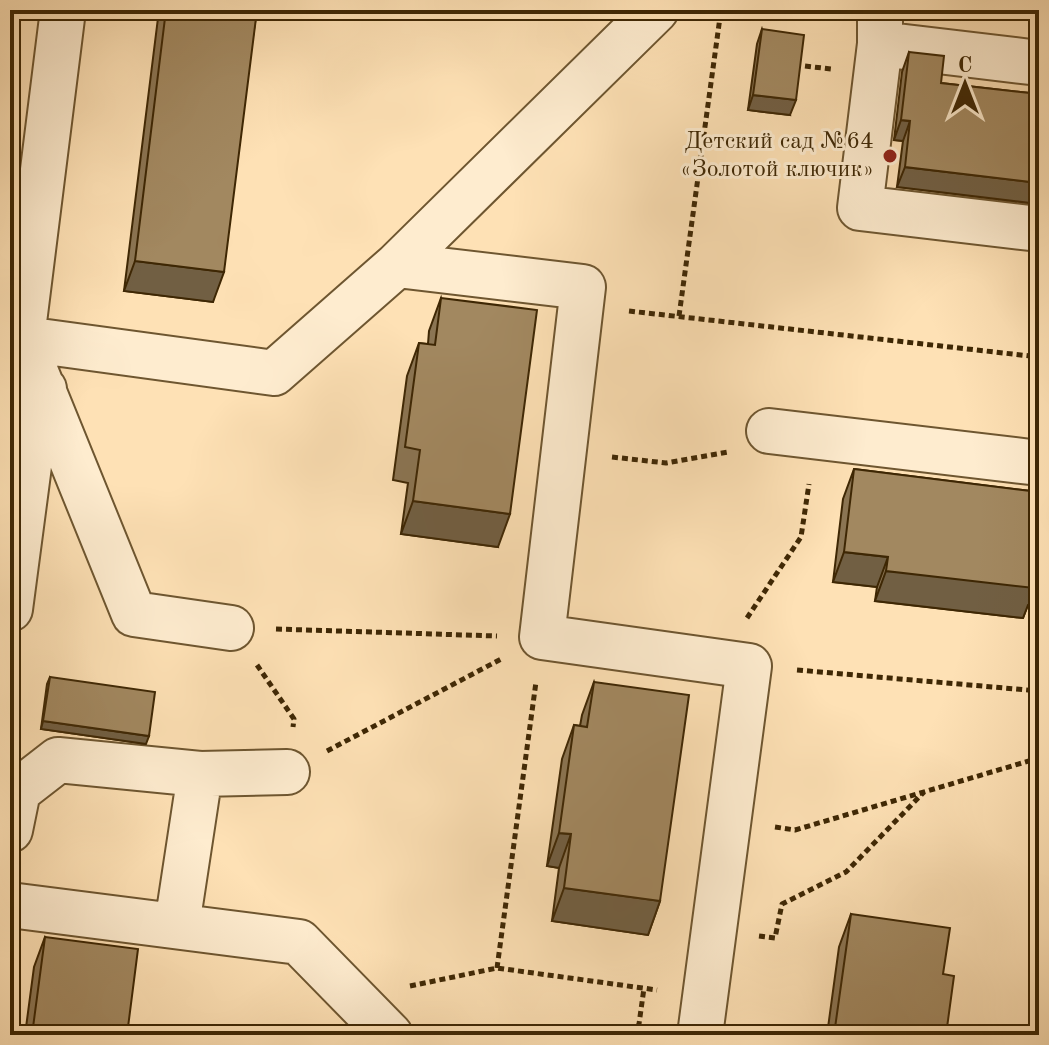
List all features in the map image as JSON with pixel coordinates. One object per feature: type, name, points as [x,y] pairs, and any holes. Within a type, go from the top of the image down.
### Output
[{"type":"lane","points":[[63,10],[16,338],[44,389],[134,614],[231,628]]},
{"type":"lane","points":[[16,338],[274,373],[397,265],[656,10]]},
{"type":"lane","points":[[1039,63],[880,27],[860,208],[1039,229]]},
{"type":"lane","points":[[397,265],[583,287],[542,637],[734,664],[714,930],[703,1015]]},
{"type":"lane","points":[[10,609],[30,458],[44,389]]},
{"type":"lane","points":[[752,441],[1039,463]]},
{"type":"lane","points":[[10,830],[18,791],[58,760],[200,774],[287,772]]},
{"type":"lane","points":[[177,925],[200,774]]},
{"type":"lane","points":[[10,905],[299,942],[390,1035]]},
{"type":"path","points":[[679,316],[721,10]]},
{"type":"path","points":[[580,305],[1036,357],[1039,316]]},
{"type":"path","points":[[562,452],[666,463],[752,441]]},
{"type":"path","points":[[809,480],[801,537],[734,664],[1039,691]]},
{"type":"path","points":[[231,628],[542,637]]},
{"type":"path","points":[[231,628],[294,719],[287,772]]},
{"type":"path","points":[[287,772],[542,637]]},
{"type":"path","points":[[497,968],[542,637]]},
{"type":"path","points":[[795,830],[1039,758]]},
{"type":"path","points":[[714,930],[775,938],[782,904],[846,872],[925,792]]},
{"type":"path","points":[[354,998],[497,968],[644,988],[703,1015]]},
{"type":"path","points":[[632,1035],[639,1024],[644,988]]},
{"type":"building","points":[[166,10],[257,10],[224,272],[135,261]]},
{"type":"building","points":[[762,29],[804,35],[796,100],[753,95]]},
{"type":"building","points":[[909,52],[944,56],[941,83],[1039,94],[1039,183],[905,167],[910,121],[901,120]]},
{"type":"building","points":[[441,298],[537,310],[510,514],[413,501],[420,450],[405,447],[419,343],[435,345]]},
{"type":"building","points":[[854,469],[1039,492],[1039,574],[1036,574],[1034,588],[886,571],[888,557],[844,552]]},
{"type":"building","points":[[50,677],[155,692],[149,736],[43,721]]},
{"type":"building","points":[[594,682],[689,695],[660,901],[564,888],[571,834],[559,833],[574,725],[587,727]]},
{"type":"building","points":[[851,914],[950,928],[943,974],[954,976],[946,1035],[834,1035]]},
{"type":"building","points":[[45,937],[138,949],[127,1035],[32,1035]]},
{"type":"place","name":"Детский сад №64 «Золотой ключик»","points":[[890,156]]}]
